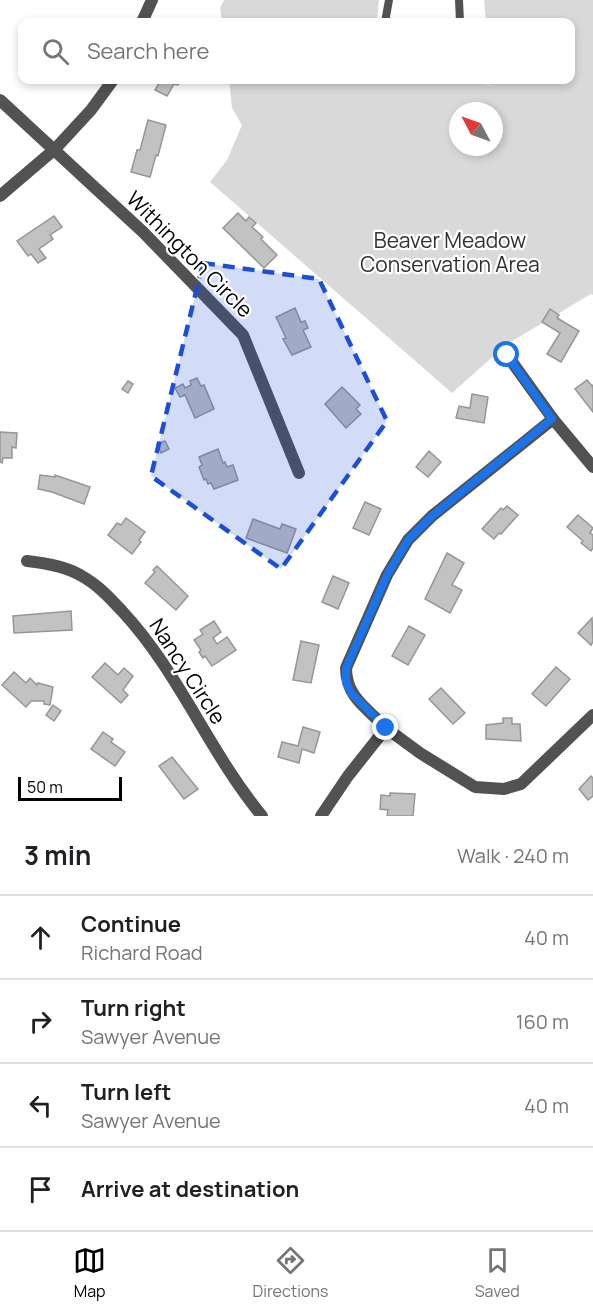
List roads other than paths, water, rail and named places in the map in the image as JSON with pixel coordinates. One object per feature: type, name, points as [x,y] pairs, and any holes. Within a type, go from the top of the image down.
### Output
[{"type":"street","points":[[144,18],[152,0]]},
{"type":"street","points":[[0,196],[55,149],[91,110],[110,84]]},
{"type":"street","name":"Withington Circle","points":[[0,100],[143,232],[243,335],[299,473]]},
{"type":"street","points":[[507,355],[552,419],[593,467]]},
{"type":"street","points":[[552,419],[432,516],[408,540],[387,575],[346,668],[346,682],[351,693],[386,728],[420,753],[475,787],[504,789],[520,784],[593,715]]},
{"type":"street","name":"Nancy Circle","points":[[27,561],[46,563],[79,574],[102,589],[116,604],[164,664],[207,737],[262,816]]},
{"type":"street","points":[[321,816],[354,768],[386,728]]},
{"type":"lane","points":[[386,18],[389,0]]},
{"type":"lane","points":[[459,0],[460,18]]},
{"type":"park label","name":"Beaver Meadow Conservation Area","points":[[450,252]]}]
